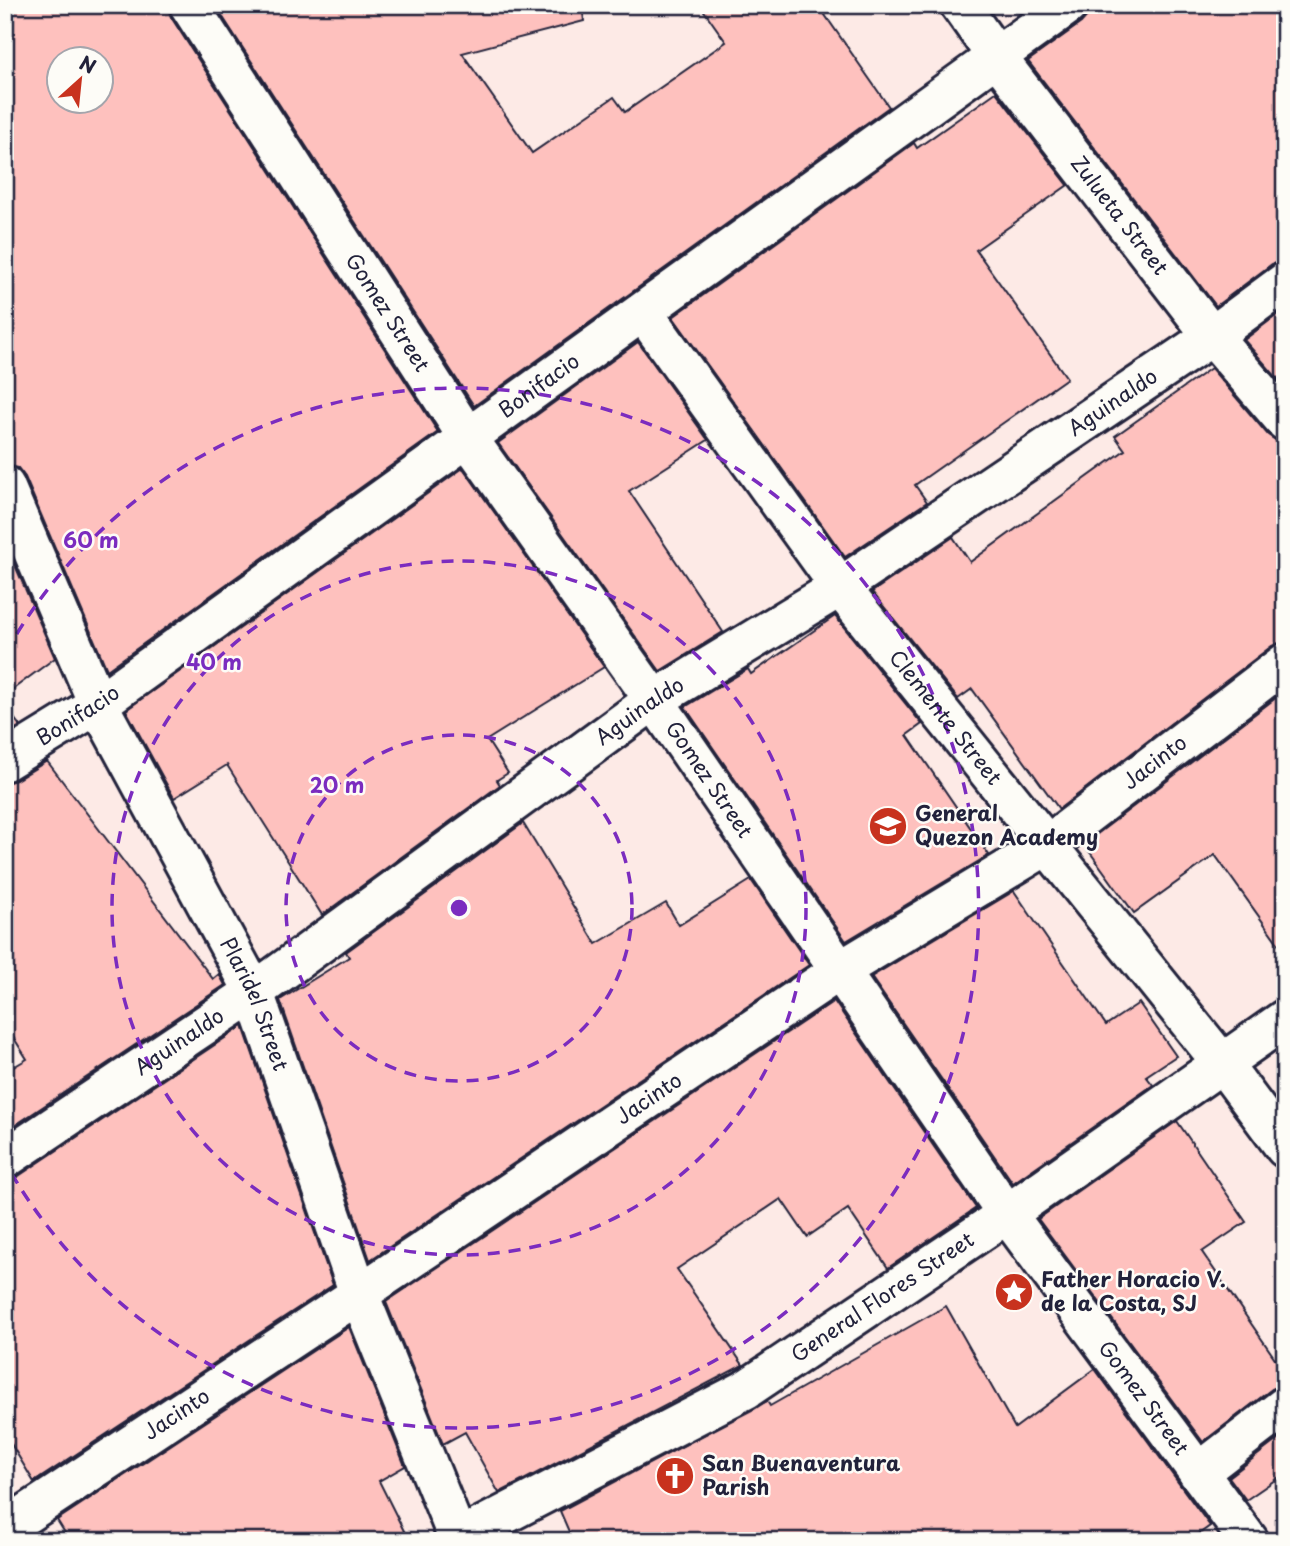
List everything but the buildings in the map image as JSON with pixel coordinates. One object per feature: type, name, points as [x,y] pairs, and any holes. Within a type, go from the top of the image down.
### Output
[{"type":"street","name":"Gomez Street","points":[[189,5],[468,439],[654,700],[1007,1214],[1249,1541]]},
{"type":"street","name":"Zulueta Street","points":[[960,5],[996,56],[1212,336],[1285,421]]},
{"type":"street","name":"Bonifacio","points":[[5,761],[98,704],[1068,5]]},
{"type":"street","name":"Aguinaldo","points":[[5,1159],[254,992],[654,700],[840,587],[1212,336],[1285,282]]},
{"type":"street","name":"Clemente Street","points":[[643,312],[840,587],[1222,1063],[1285,1148]]},
{"type":"street","name":"Plaridel Street","points":[[5,486],[98,704],[254,992],[359,1294],[459,1540]]},
{"type":"street","name":"Jacinto","points":[[5,1528],[839,971],[1046,846],[1285,663]]},
{"type":"street","name":"General Flores Street","points":[[459,1540],[745,1390],[1007,1214],[1285,1019]]},
{"type":"street","points":[[1198,1473],[1285,1406]]},
{"type":"place","name":"General Quezon Academy","points":[[888,826]]},
{"type":"place","name":"Father Horacio V. de la Costa, SJ","points":[[1014,1292]]},
{"type":"place","name":"San Buenaventura Parish","points":[[675,1476]]}]
